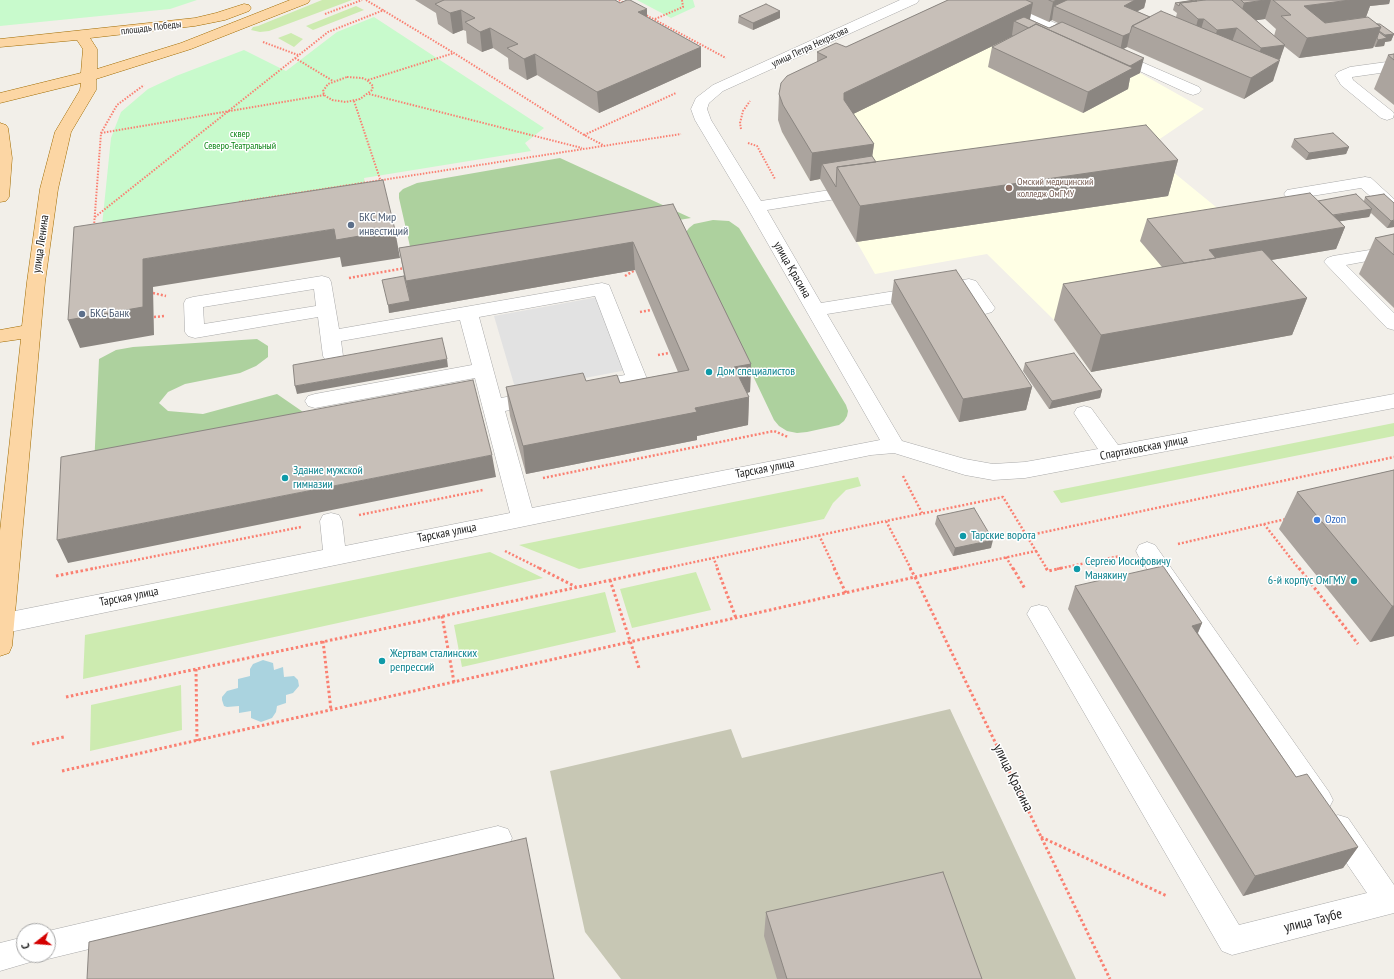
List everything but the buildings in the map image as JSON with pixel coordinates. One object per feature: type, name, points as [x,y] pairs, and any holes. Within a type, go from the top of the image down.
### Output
[{"type":"main road","points":[[0,98],[89,76],[186,46],[303,0]]},
{"type":"main road","name":"площадь Победы","points":[[1,48],[20,41],[82,36],[169,26],[220,18],[259,2]]},
{"type":"main road","points":[[82,36],[90,49],[89,76]]},
{"type":"main road","name":"улица Ленина","points":[[1,631],[36,282],[49,189],[62,132],[88,90],[89,76]]},
{"type":"main road","points":[[0,197],[4,158],[1,135]]},
{"type":"main road","points":[[0,336],[31,331]]},
{"type":"street","name":"улица Петра Некрасова","points":[[708,94],[718,88],[912,0]]},
{"type":"street","points":[[992,0],[1193,90]]},
{"type":"street","points":[[1387,115],[1346,82],[1343,75],[1350,72],[1394,66]]},
{"type":"street","name":"улица Красина","points":[[708,94],[702,101],[700,109],[703,120],[756,207],[894,446]]},
{"type":"street","points":[[1293,194],[1365,182],[1394,208]]},
{"type":"street","points":[[756,207],[830,194]]},
{"type":"street","points":[[1394,252],[1333,262],[1394,324]]},
{"type":"street","points":[[326,310],[194,332],[193,304],[322,282],[333,356]]},
{"type":"street","points":[[815,310],[969,285],[985,308]]},
{"type":"street","points":[[330,337],[602,289],[637,379],[575,391]]},
{"type":"street","points":[[468,313],[522,518]]},
{"type":"street","points":[[315,401],[483,370]]},
{"type":"street","points":[[492,407],[552,396]]},
{"type":"street","name":"Спартаковская улица","points":[[894,446],[965,467],[993,472],[1025,470],[1394,401]]},
{"type":"street","points":[[1084,413],[1112,453]]},
{"type":"street","name":"Тарская улица","points":[[1,631],[336,556],[867,448],[894,446]]},
{"type":"street","points":[[331,521],[336,556]]},
{"type":"street","points":[[1147,551],[1392,901]]},
{"type":"street","name":"улица Таубе","points":[[1040,614],[1232,941],[1392,901]]},
{"type":"street","points":[[56,944],[498,838]]},
{"type":"street","points":[[0,957],[16,953]]},
{"type":"path","points":[[366,0],[604,146]]},
{"type":"path","points":[[619,0],[625,3]]},
{"type":"path","points":[[655,19],[683,7],[682,0]]},
{"type":"path","points":[[94,218],[328,32],[384,10]]},
{"type":"path","points":[[643,13],[732,61]]},
{"type":"path","points":[[256,39],[298,55]]},
{"type":"path","points":[[368,80],[454,53]]},
{"type":"path","points":[[295,58],[333,81]]},
{"type":"path","points":[[101,133],[324,95],[332,100],[354,101],[369,94],[373,86],[368,80],[347,77],[333,81],[324,88],[324,95]]},
{"type":"path","points":[[91,230],[94,225],[101,133],[116,105],[146,84]]},
{"type":"path","points":[[369,94],[585,148]]},
{"type":"path","points":[[742,134],[740,123],[741,117],[750,100]]},
{"type":"path","points":[[354,101],[380,179]]},
{"type":"path","points":[[233,203],[684,133]]},
{"type":"path","points":[[746,142],[757,146],[788,202]]},
{"type":"path","points":[[322,282],[410,267]]},
{"type":"path","points":[[56,576],[774,431]]},
{"type":"path","points":[[1026,536],[1394,457]]},
{"type":"path","points":[[900,472],[922,513]]},
{"type":"path","points":[[66,697],[922,513],[1003,497],[1048,571],[1147,551],[1287,518]]},
{"type":"path","name":"улица Красина","points":[[886,521],[915,577],[1110,979]]},
{"type":"path","points":[[1264,524],[1358,644]]},
{"type":"path","points":[[819,535],[846,593]]},
{"type":"path","points":[[500,548],[576,587]]},
{"type":"path","points":[[62,771],[1036,550]]},
{"type":"path","points":[[1006,557],[1040,614]]},
{"type":"path","points":[[713,558],[736,618]]},
{"type":"path","points":[[610,580],[639,668]]},
{"type":"path","points":[[442,616],[454,682]]},
{"type":"path","points":[[323,641],[331,710]]},
{"type":"path","points":[[196,669],[197,741]]},
{"type":"path","points":[[32,744],[64,737]]},
{"type":"path","points":[[1041,836],[1170,898]]},
{"type":"shaded area","name":"Омский медицинский колледж ОмГМУ","points":[[982,8],[1059,36],[1140,73],[1204,109],[1145,149],[1238,225],[1248,287],[1292,335],[1091,372],[1054,320],[987,254],[875,274],[821,179],[810,181],[782,132]]},
{"type":"shaded area","points":[[598,297],[627,370],[516,391],[494,316]]},
{"type":"shaded area","points":[[950,709],[1076,979],[621,979],[585,932],[550,771],[731,729],[742,758]]},
{"type":"green space","points":[[0,0],[197,0],[170,9],[0,26]]},
{"type":"green space","points":[[322,0],[352,0],[269,31],[260,32],[251,30],[253,27]]},
{"type":"green space","points":[[637,0],[693,0],[695,7],[671,18]]},
{"type":"green space","points":[[356,6],[364,10],[313,30],[306,26]]},
{"type":"green space","name":"сквер Северо-Театральный","points":[[374,17],[544,128],[525,143],[531,151],[364,178],[369,202],[100,245],[111,138],[121,112],[148,89],[176,76],[244,50],[286,71],[337,32]]},
{"type":"green space","points":[[291,33],[303,39],[294,47],[278,38]]},
{"type":"green space","points":[[560,158],[691,218],[436,260],[411,251],[399,198],[399,193],[403,189],[417,183]]},
{"type":"green space","points":[[713,220],[729,221],[739,228],[846,405],[848,411],[847,416],[839,425],[797,433],[787,431],[779,426],[774,420],[687,237],[686,232],[694,224]]},
{"type":"green space","points":[[257,339],[268,346],[268,357],[256,366],[240,373],[185,384],[168,392],[159,403],[168,411],[203,414],[277,394],[306,414],[94,467],[99,359],[116,350],[133,347]]},
{"type":"green space","points":[[1394,423],[1394,436],[1061,503],[1053,491]]},
{"type":"green space","points":[[858,477],[861,486],[846,490],[833,503],[824,519],[579,569],[519,545]]},
{"type":"green space","points":[[490,552],[543,578],[83,679],[85,635]]},
{"type":"green space","points":[[696,572],[711,610],[632,628],[620,589]]},
{"type":"green space","points":[[605,592],[616,632],[462,667],[454,625]]},
{"type":"green space","points":[[181,685],[182,730],[90,751],[91,705]]},
{"type":"water","points":[[263,660],[273,663],[274,670],[283,667],[284,677],[294,676],[298,680],[299,686],[293,693],[286,695],[286,703],[277,706],[276,712],[272,718],[261,722],[251,718],[251,711],[239,713],[239,706],[224,706],[222,697],[227,691],[238,688],[238,679],[250,676],[250,669],[253,664]]},
{"type":"place","name":"Омский медицинский колледж ОмГМУ","points":[[1009,188]]},
{"type":"place","name":"БКС Мир инвестиций","points":[[351,225]]},
{"type":"place","name":"БКС Банк","points":[[82,314]]},
{"type":"place","name":"Дом специалистов","points":[[709,372]]},
{"type":"place","name":"Здание мужской гимназии","points":[[285,478]]},
{"type":"place","name":"Ozon","points":[[1317,520]]},
{"type":"place","name":"Тарские ворота","points":[[963,536]]},
{"type":"place","name":"Сергею Иосифовичу Манякину","points":[[1077,569]]},
{"type":"place","name":"6-й корпус ОмГМУ","points":[[1354,581]]},
{"type":"place","name":"Жертвам сталинских репрессий","points":[[382,661]]}]
